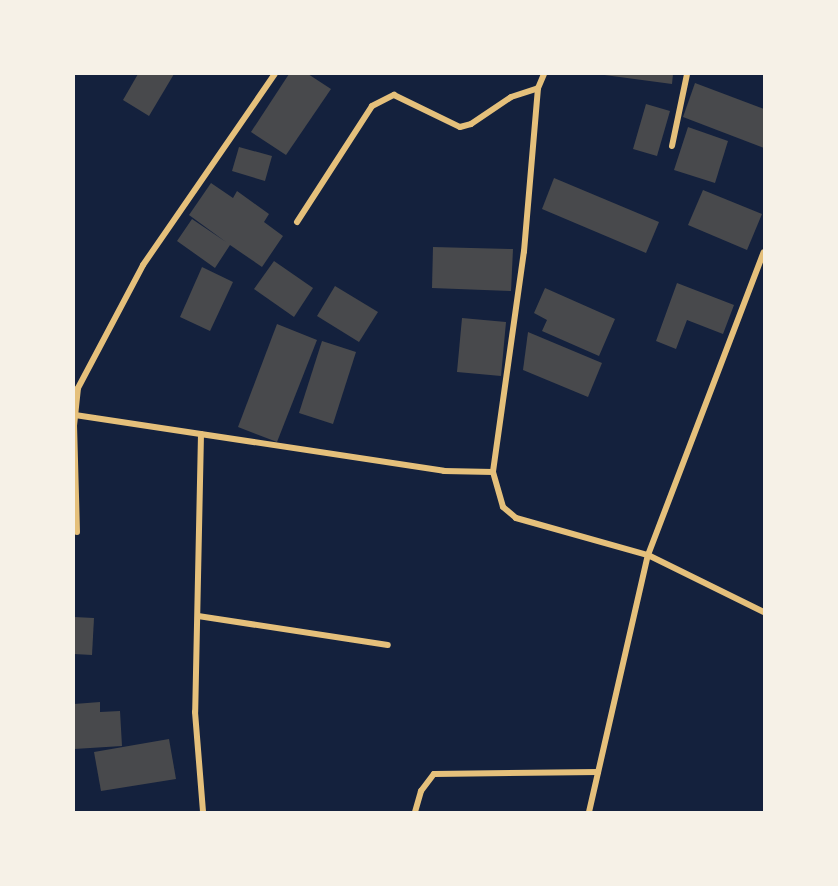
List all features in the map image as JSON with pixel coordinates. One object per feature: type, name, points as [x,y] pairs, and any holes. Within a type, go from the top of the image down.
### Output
[{"type":"street","points":[[77,532],[75,415],[78,388],[143,265],[275,74]]},
{"type":"street","points":[[544,74],[538,88],[524,251],[493,472],[507,513],[648,555],[765,612]]},
{"type":"street","points":[[672,146],[687,74]]},
{"type":"street","points":[[297,222],[372,106],[394,95],[460,127],[471,124],[511,97],[538,88]]},
{"type":"street","points":[[589,813],[648,555],[765,252]]},
{"type":"street","points":[[75,415],[444,471],[493,472]]},
{"type":"street","points":[[201,435],[195,711],[203,813]]},
{"type":"street","points":[[198,616],[388,645]]},
{"type":"street","points":[[415,813],[421,791],[434,774],[597,772]]},
{"type":"building","points":[[138,74],[174,74],[149,116],[123,100]]},
{"type":"building","points":[[289,74],[308,74],[331,89],[286,155],[251,132]]},
{"type":"building","points":[[597,74],[673,74],[672,84]]},
{"type":"building","points":[[695,83],[764,109],[764,148],[683,117]]},
{"type":"building","points":[[646,104],[670,111],[657,156],[633,149]]},
{"type":"building","points":[[688,127],[728,141],[715,183],[674,170]]},
{"type":"building","points":[[239,147],[272,156],[265,181],[232,171]]},
{"type":"building","points":[[554,178],[659,222],[646,253],[542,209]]},
{"type":"building","points":[[211,183],[233,198],[237,191],[269,214],[264,222],[283,236],[262,267],[230,245],[215,268],[177,241],[192,219],[226,242],[189,215]]},
{"type":"building","points":[[703,190],[762,214],[747,250],[688,225]]},
{"type":"building","points":[[433,247],[513,249],[511,291],[432,288]]},
{"type":"building","points":[[274,261],[313,288],[294,317],[254,289]]},
{"type":"building","points":[[202,267],[233,282],[210,331],[180,317]]},
{"type":"building","points":[[677,283],[734,305],[723,334],[687,320],[676,349],[656,341]]},
{"type":"building","points":[[335,286],[378,312],[359,342],[317,316]]},
{"type":"building","points":[[545,288],[615,319],[599,356],[542,331],[547,320],[534,313]]},
{"type":"building","points":[[462,318],[506,322],[501,376],[457,372]]},
{"type":"building","points":[[277,324],[317,340],[277,442],[238,427]]},
{"type":"building","points":[[528,332],[602,363],[588,397],[523,370]]},
{"type":"building","points":[[322,341],[356,352],[333,424],[299,413]]},
{"type":"building","points":[[74,617],[94,618],[92,655],[74,654]]},
{"type":"building","points":[[100,702],[100,712],[120,711],[122,746],[74,749],[74,704]]},
{"type":"building","points":[[169,739],[176,779],[101,791],[94,752]]}]
